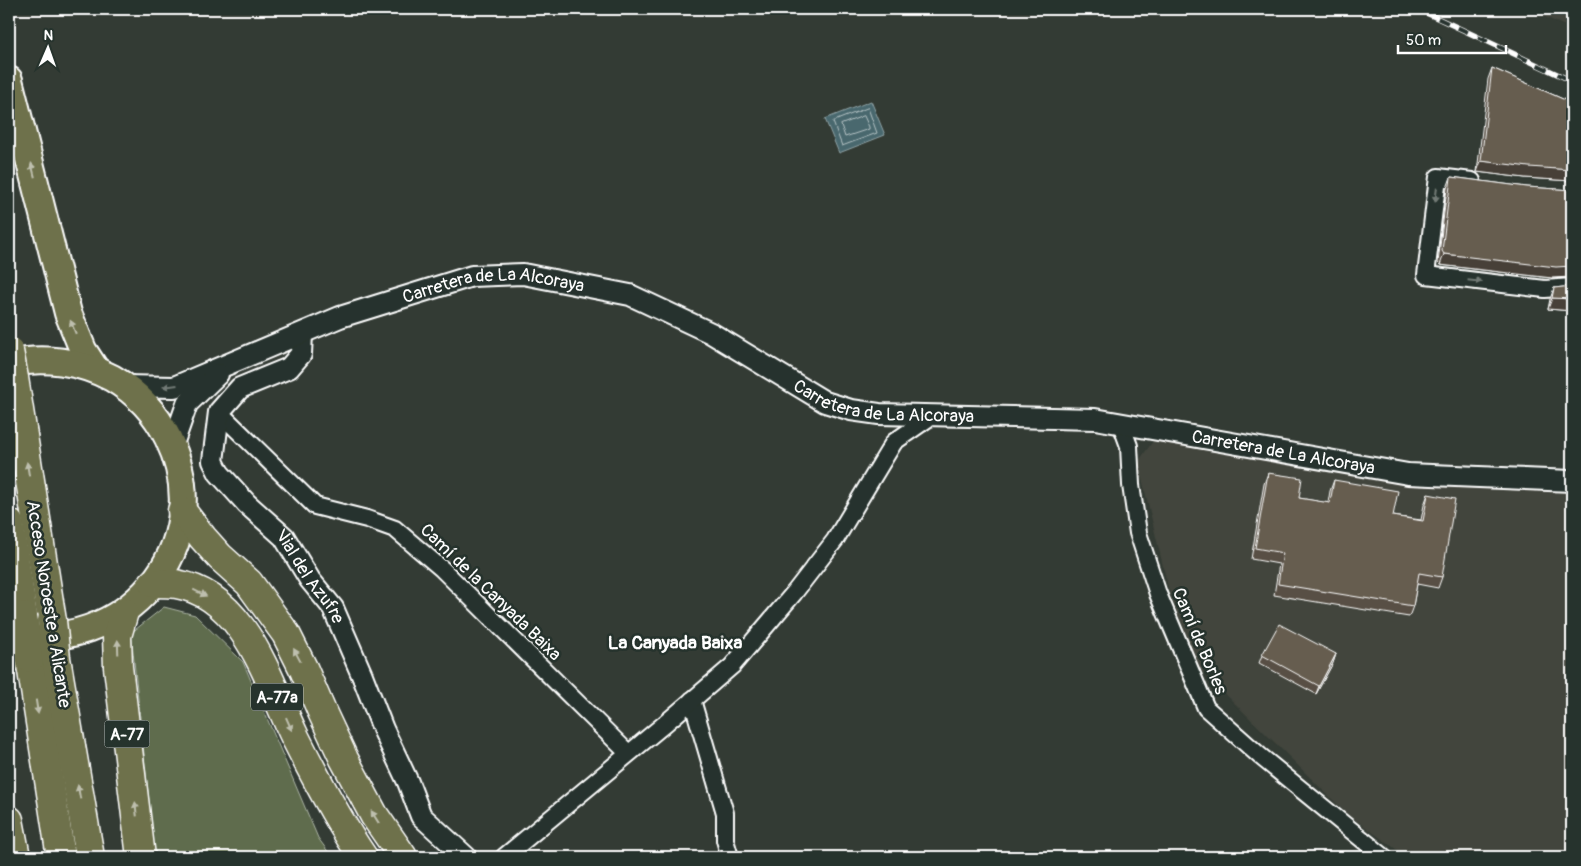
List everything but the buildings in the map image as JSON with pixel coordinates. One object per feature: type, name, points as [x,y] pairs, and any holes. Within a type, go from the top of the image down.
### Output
[{"type":"highway","name":"Acceso Noroeste a Alicante","points":[[9,352],[52,621],[43,658],[61,857]]},
{"type":"highway","name":"A-77a","points":[[182,511],[214,551],[249,583],[286,634],[329,728],[369,807],[403,857]]},
{"type":"highway","name":"Acceso Noroeste a Alicante","points":[[9,523],[16,624],[43,658],[90,857]]},
{"type":"highway","name":"A-77a","points":[[153,583],[178,584],[201,592],[218,603],[236,621],[262,661],[295,736],[328,801],[363,857]]},
{"type":"highway","name":"A-77","points":[[124,612],[117,636],[118,667],[141,857]]},
{"type":"highway","points":[[9,820],[16,857]]},
{"type":"main road","points":[[9,80],[68,314],[83,350],[96,370]]},
{"type":"main road","points":[[11,371],[38,360],[58,361],[96,370],[124,386],[139,398],[164,429],[179,468],[182,489],[182,511],[173,549],[164,567],[145,594],[124,612],[75,634],[39,637],[16,624]]},
{"type":"street","points":[[1486,183],[1438,177],[1426,275],[1545,289],[1572,287]]},
{"type":"street","name":"Carretera de La Alcoraya","points":[[124,386],[174,387],[302,334],[340,316],[472,276],[523,274],[630,295],[711,333],[817,398],[838,406],[880,414],[1095,419],[1408,474],[1572,481]]},
{"type":"street","points":[[219,412],[240,388],[289,368],[301,354],[302,334]]},
{"type":"street","points":[[172,446],[187,404],[231,362]]},
{"type":"street","name":"Camí de la Canyada Baixa","points":[[219,412],[315,506],[395,528],[442,569],[628,753]]},
{"type":"street","name":"Vial del Azufre","points":[[219,412],[213,461],[219,473],[247,504],[284,537],[310,580],[333,608],[421,816],[466,857]]},
{"type":"street","points":[[504,857],[732,666],[794,593],[835,540],[894,442],[933,415]]},
{"type":"street","name":"Camí de Borles","points":[[1121,424],[1128,446],[1138,533],[1158,594],[1206,708],[1260,756],[1384,857]]},
{"type":"street","points":[[692,700],[725,812],[726,840],[730,857]]},
{"type":"shaded area","points":[[1527,9],[1572,9],[1572,29]]},
{"type":"shaded area","points":[[1156,437],[1417,482],[1572,492],[1572,857],[1407,857],[1347,814],[1198,667],[1169,591],[1138,462]]},
{"type":"green space","points":[[164,607],[195,615],[243,662],[318,838],[332,857],[155,857],[131,633]]},
{"type":"water","points":[[871,101],[885,135],[839,153],[825,119]]},
{"type":"railway","points":[[1418,9],[1572,81]]},
{"type":"district","name":"La Canyada Baixa","points":[[675,642]]}]
